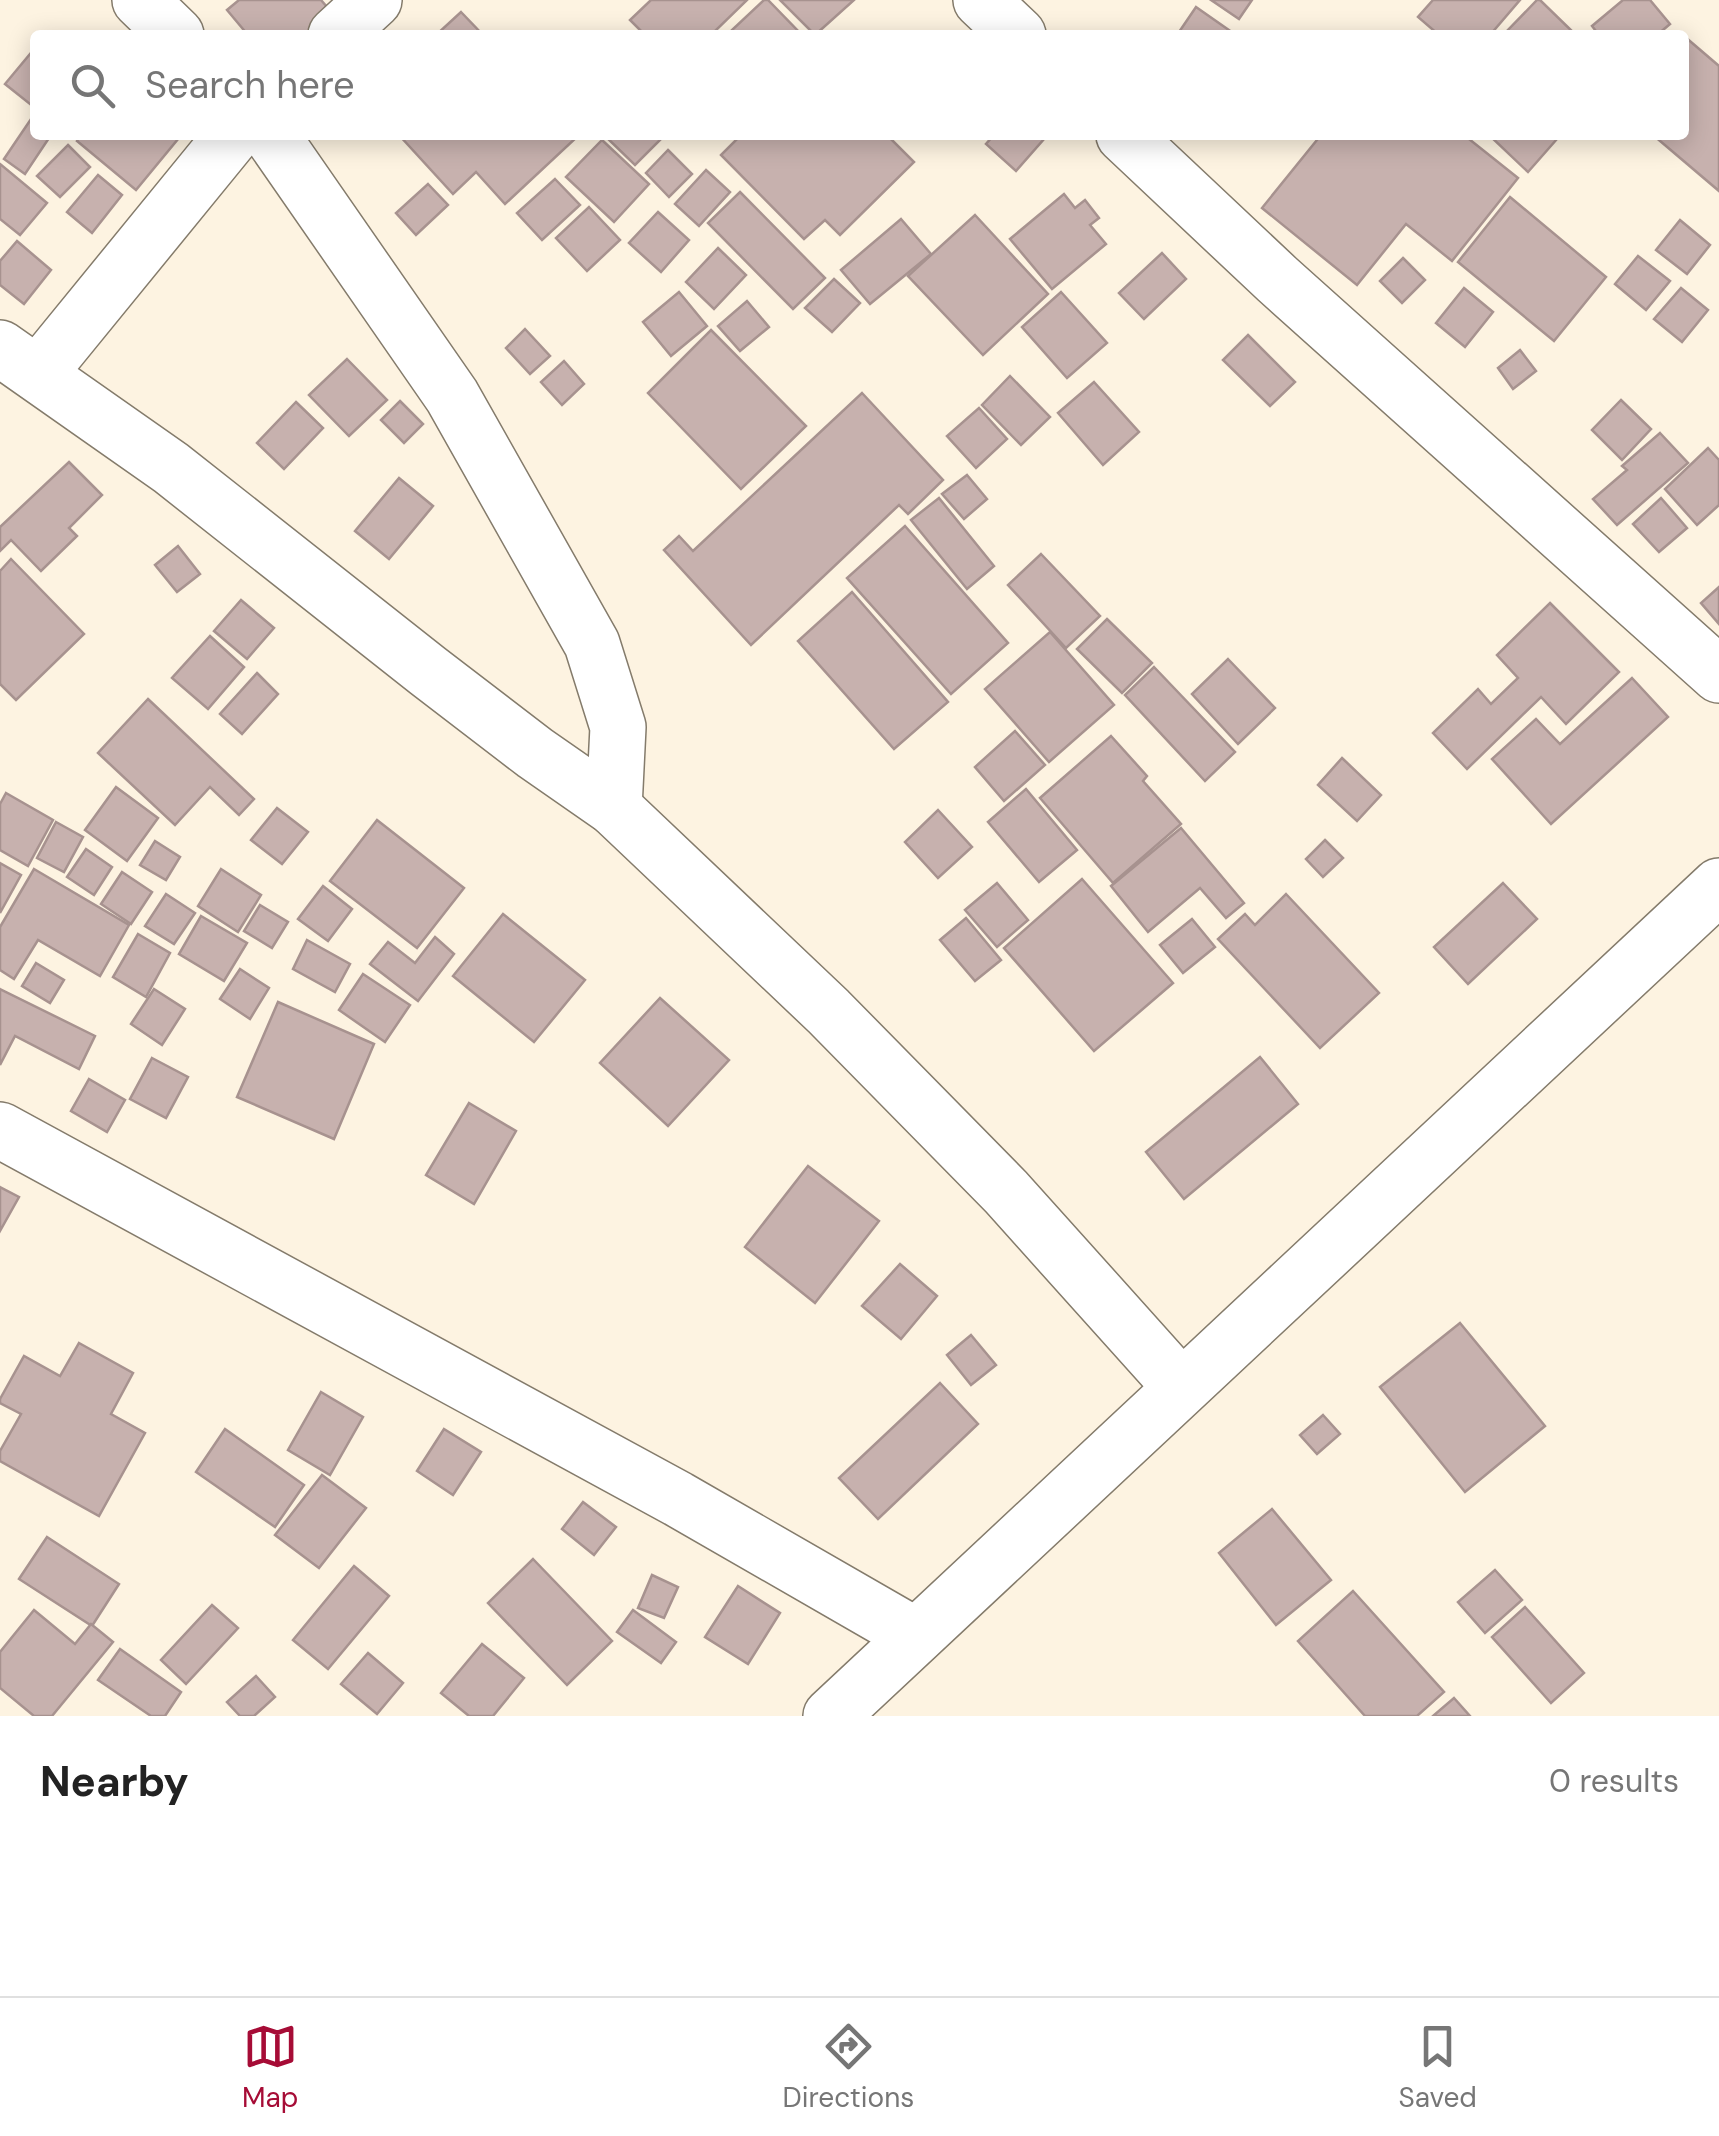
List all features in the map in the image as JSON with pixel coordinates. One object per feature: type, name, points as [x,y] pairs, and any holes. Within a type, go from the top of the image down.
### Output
[{"type":"street","points":[[140,0],[171,30]]},
{"type":"street","points":[[341,30],[374,0]]},
{"type":"street","points":[[981,0],[1013,30]]},
{"type":"street","points":[[228,140],[19,361],[171,468],[428,672],[614,808],[828,1010],[979,1164],[1182,1387]]},
{"type":"street","points":[[274,140],[452,396],[592,644],[618,727],[614,808]]},
{"type":"street","points":[[1129,140],[1276,278],[1719,674]]},
{"type":"street","points":[[831,1716],[1719,886]]},
{"type":"street","points":[[0,1130],[678,1499],[916,1636]]},
{"type":"building","points":[[239,0],[321,0],[339,21],[328,30],[244,30],[227,10]]},
{"type":"building","points":[[651,0],[747,0],[716,30],[640,30],[630,20]]},
{"type":"building","points":[[768,0],[797,30],[732,30]]},
{"type":"building","points":[[780,0],[854,0],[821,30],[810,30]]},
{"type":"building","points":[[1211,0],[1252,0],[1239,19]]},
{"type":"building","points":[[1433,0],[1520,0],[1494,30],[1433,30],[1418,17]]},
{"type":"building","points":[[1540,0],[1571,30],[1508,30]]},
{"type":"building","points":[[1623,0],[1650,0],[1670,24],[1663,30],[1595,30],[1592,26]]},
{"type":"building","points":[[1196,7],[1229,30],[1180,30]]},
{"type":"building","points":[[461,12],[478,30],[441,30]]},
{"type":"building","points":[[1689,40],[1719,66],[1719,191],[1659,140],[1689,140]]},
{"type":"building","points":[[30,54],[30,104],[5,84]]},
{"type":"building","points":[[30,120],[30,140],[48,140],[25,174],[4,159]]},
{"type":"building","points":[[78,140],[177,140],[136,190]]},
{"type":"building","points":[[404,140],[574,140],[505,204],[476,172],[453,194]]},
{"type":"building","points":[[602,140],[649,184],[614,222],[566,177]]},
{"type":"building","points":[[609,140],[660,140],[635,165]]},
{"type":"building","points":[[736,140],[892,140],[914,162],[840,235],[825,220],[804,239],[721,155]]},
{"type":"building","points":[[990,140],[1043,140],[1016,171],[986,144]]},
{"type":"building","points":[[1317,140],[1470,140],[1518,178],[1452,261],[1406,224],[1357,285],[1262,208]]},
{"type":"building","points":[[1494,140],[1556,140],[1528,172]]},
{"type":"building","points":[[68,145],[90,167],[60,197],[37,176]]},
{"type":"building","points":[[668,150],[692,174],[669,197],[646,173]]},
{"type":"building","points":[[0,164],[47,203],[20,235],[0,219]]},
{"type":"building","points":[[706,170],[730,192],[699,226],[675,204]]},
{"type":"building","points":[[98,175],[122,195],[92,233],[67,212]]},
{"type":"building","points":[[555,179],[580,205],[542,240],[517,213]]},
{"type":"building","points":[[428,184],[448,205],[416,235],[396,213]]},
{"type":"building","points":[[740,192],[825,278],[793,309],[708,223]]},
{"type":"building","points":[[1064,194],[1075,208],[1085,200],[1099,218],[1090,225],[1106,244],[1052,289],[1010,239]]},
{"type":"building","points":[[1510,197],[1606,277],[1554,341],[1458,262]]},
{"type":"building","points":[[589,207],[620,240],[587,271],[556,238]]},
{"type":"building","points":[[658,212],[689,240],[661,272],[629,243]]},
{"type":"building","points":[[975,215],[1048,294],[983,355],[908,276]]},
{"type":"building","points":[[901,219],[931,254],[870,304],[841,270]]},
{"type":"building","points":[[1680,220],[1710,245],[1687,274],[1656,250]]},
{"type":"building","points":[[17,241],[51,270],[24,304],[0,285],[0,261]]},
{"type":"building","points":[[718,248],[746,275],[714,309],[686,282]]},
{"type":"building","points":[[1162,253],[1186,279],[1144,319],[1119,293]]},
{"type":"building","points":[[1638,256],[1670,281],[1646,310],[1615,284]]},
{"type":"building","points":[[1403,258],[1425,280],[1402,303],[1380,281]]},
{"type":"building","points":[[834,279],[860,303],[832,332],[805,308]]},
{"type":"building","points":[[1464,288],[1493,312],[1465,347],[1436,323]]},
{"type":"building","points":[[1681,288],[1708,310],[1682,342],[1654,319]]},
{"type":"building","points":[[679,292],[707,326],[671,356],[643,322]]},
{"type":"building","points":[[1061,292],[1107,343],[1067,378],[1022,327]]},
{"type":"building","points":[[747,301],[769,327],[740,351],[718,326]]},
{"type":"building","points":[[525,329],[550,356],[530,374],[506,348]]},
{"type":"building","points":[[711,330],[806,426],[741,489],[648,393]]},
{"type":"building","points":[[1248,335],[1295,382],[1270,406],[1223,360]]},
{"type":"building","points":[[1520,350],[1536,371],[1513,389],[1498,368]]},
{"type":"building","points":[[347,359],[387,400],[349,436],[309,395]]},
{"type":"building","points":[[564,361],[584,384],[562,405],[541,382]]},
{"type":"building","points":[[1010,376],[1050,417],[1021,445],[982,405]]},
{"type":"building","points":[[1094,382],[1139,432],[1103,465],[1058,413]]},
{"type":"building","points":[[862,393],[943,480],[908,514],[899,505],[751,645],[664,550],[679,536],[693,551]]},
{"type":"building","points":[[1621,400],[1651,429],[1622,460],[1592,430]]},
{"type":"building","points":[[400,401],[423,424],[404,443],[381,420]]},
{"type":"building","points":[[296,402],[323,428],[284,469],[257,443]]},
{"type":"building","points":[[979,408],[1007,439],[976,468],[947,436]]},
{"type":"building","points":[[1660,433],[1688,463],[1617,525],[1593,499],[1627,470],[1622,466]]},
{"type":"building","points":[[1708,448],[1719,460],[1719,505],[1697,525],[1665,489]]},
{"type":"building","points":[[69,462],[102,495],[69,528],[77,536],[41,571],[11,540],[0,551],[0,527]]},
{"type":"building","points":[[967,475],[987,499],[964,519],[942,494]]},
{"type":"building","points":[[399,478],[433,506],[389,559],[355,531]]},
{"type":"building","points":[[939,498],[994,566],[967,589],[911,520]]},
{"type":"building","points":[[1661,498],[1687,528],[1659,552],[1633,524]]},
{"type":"building","points":[[905,526],[1008,643],[951,694],[847,578]]},
{"type":"building","points":[[178,546],[200,574],[177,592],[155,565]]},
{"type":"building","points":[[1041,554],[1100,616],[1066,648],[1008,585]]},
{"type":"building","points":[[11,559],[84,634],[16,700],[0,684],[0,571]]},
{"type":"building","points":[[1719,587],[1719,624],[1701,603]]},
{"type":"building","points":[[852,592],[948,702],[894,749],[798,641]]},
{"type":"building","points":[[241,600],[274,628],[247,659],[214,631]]},
{"type":"building","points":[[1550,603],[1619,672],[1566,724],[1541,697],[1467,769],[1433,733],[1478,689],[1491,704],[1518,678],[1497,655]]},
{"type":"building","points":[[1107,619],[1152,663],[1122,693],[1077,649]]},
{"type":"building","points":[[1050,632],[1114,705],[1049,762],[985,689]]},
{"type":"building","points":[[210,636],[244,667],[208,709],[172,678]]},
{"type":"building","points":[[1228,659],[1275,708],[1238,744],[1192,694]]},
{"type":"building","points":[[1154,667],[1235,752],[1205,781],[1125,695]]},
{"type":"building","points":[[257,673],[278,694],[242,734],[220,714]]},
{"type":"building","points":[[1632,678],[1668,717],[1551,824],[1492,759],[1536,719],[1560,744]]},
{"type":"building","points":[[148,699],[254,799],[239,815],[210,787],[175,825],[98,753]]},
{"type":"building","points":[[1015,731],[1045,765],[1004,801],[975,767]]},
{"type":"building","points":[[1111,736],[1147,776],[1143,781],[1181,824],[1113,883],[1040,798]]},
{"type":"building","points":[[1342,758],[1381,795],[1357,821],[1318,785]]},
{"type":"building","points":[[116,787],[158,818],[127,861],[85,830]]},
{"type":"building","points":[[1026,789],[1077,850],[1039,882],[988,822]]},
{"type":"building","points":[[6,793],[53,820],[28,866],[0,850],[0,804]]},
{"type":"building","points":[[277,808],[308,832],[282,864],[251,840]]},
{"type":"building","points":[[938,810],[972,847],[938,878],[905,842]]},
{"type":"building","points":[[377,820],[464,888],[417,948],[330,881]]},
{"type":"building","points":[[56,822],[83,837],[64,872],[37,858]]},
{"type":"building","points":[[1181,828],[1244,903],[1226,918],[1200,888],[1148,932],[1111,886]]},
{"type":"building","points":[[1325,840],[1343,858],[1323,877],[1306,859]]},
{"type":"building","points":[[155,841],[180,857],[166,880],[140,865]]},
{"type":"building","points":[[86,849],[112,867],[94,895],[67,877]]},
{"type":"building","points":[[0,863],[21,875],[0,913]]},
{"type":"building","points":[[34,869],[129,925],[100,976],[38,940],[14,979],[0,970],[0,927]]},
{"type":"building","points":[[221,869],[261,895],[238,932],[198,906]]},
{"type":"building","points":[[122,872],[152,892],[131,924],[101,904]]},
{"type":"building","points":[[1082,879],[1173,983],[1094,1051],[1004,948]]},
{"type":"building","points":[[997,883],[1028,920],[997,947],[965,910]]},
{"type":"building","points":[[1503,883],[1537,919],[1468,984],[1434,947]]},
{"type":"building","points":[[323,886],[352,909],[328,941],[298,919]]},
{"type":"building","points":[[166,894],[195,913],[174,944],[145,926]]},
{"type":"building","points":[[1286,894],[1379,993],[1320,1048],[1218,939],[1245,914],[1255,925]]},
{"type":"building","points":[[260,905],[288,922],[272,948],[244,931]]},
{"type":"building","points":[[503,914],[585,980],[534,1042],[453,976]]},
{"type":"building","points":[[201,916],[247,943],[224,981],[179,954]]},
{"type":"building","points":[[966,918],[1001,960],[975,981],[940,940]]},
{"type":"building","points":[[1192,919],[1215,947],[1183,973],[1160,945]]},
{"type":"building","points":[[138,934],[170,953],[146,997],[113,977]]},
{"type":"building","points":[[435,937],[454,954],[418,1001],[370,964],[388,942],[415,963]]},
{"type":"building","points":[[307,940],[350,964],[335,992],[293,969]]},
{"type":"building","points":[[36,963],[64,980],[50,1003],[22,986]]},
{"type":"building","points":[[240,969],[269,988],[250,1019],[220,999]]},
{"type":"building","points":[[363,974],[410,1005],[385,1042],[339,1010]]},
{"type":"building","points":[[0,989],[95,1036],[79,1069],[15,1036],[0,1065]]},
{"type":"building","points":[[154,989],[185,1009],[162,1045],[131,1024]]},
{"type":"building","points":[[660,998],[729,1060],[668,1126],[600,1063]]},
{"type":"building","points":[[278,1002],[374,1044],[334,1139],[237,1097]]},
{"type":"building","points":[[1260,1057],[1298,1104],[1184,1199],[1146,1152]]},
{"type":"building","points":[[152,1058],[188,1077],[166,1118],[130,1099]]},
{"type":"building","points":[[89,1079],[125,1100],[107,1132],[71,1111]]},
{"type":"building","points":[[469,1103],[516,1131],[474,1204],[426,1175]]},
{"type":"building","points":[[808,1166],[879,1221],[815,1303],[745,1247]]},
{"type":"building","points":[[0,1187],[19,1197],[0,1231]]},
{"type":"building","points":[[900,1264],[937,1296],[901,1339],[862,1306]]},
{"type":"building","points":[[1460,1323],[1545,1426],[1465,1492],[1380,1387]]},
{"type":"building","points":[[971,1335],[996,1365],[971,1385],[947,1355]]},
{"type":"building","points":[[79,1343],[133,1373],[111,1414],[145,1433],[99,1516],[0,1461],[0,1451],[21,1414],[0,1403],[0,1399],[24,1356],[60,1376]]},
{"type":"building","points":[[940,1383],[978,1424],[878,1519],[839,1478]]},
{"type":"building","points":[[321,1392],[363,1417],[330,1475],[288,1450]]},
{"type":"building","points":[[1323,1415],[1340,1434],[1317,1454],[1300,1435]]},
{"type":"building","points":[[225,1429],[304,1485],[275,1527],[196,1472]]},
{"type":"building","points":[[444,1429],[481,1452],[453,1495],[417,1471]]},
{"type":"building","points":[[322,1475],[366,1508],[319,1568],[275,1535]]},
{"type":"building","points":[[583,1502],[616,1527],[594,1555],[562,1529]]},
{"type":"building","points":[[1272,1509],[1331,1580],[1276,1625],[1219,1553]]},
{"type":"building","points":[[47,1537],[119,1584],[92,1626],[19,1579]]},
{"type":"building","points":[[533,1559],[612,1641],[567,1685],[488,1603]]},
{"type":"building","points":[[354,1566],[389,1596],[328,1669],[293,1640]]},
{"type":"building","points":[[1495,1570],[1522,1600],[1485,1633],[1458,1602]]},
{"type":"building","points":[[652,1575],[678,1587],[664,1618],[638,1608]]},
{"type":"building","points":[[738,1586],[780,1613],[748,1664],[705,1637]]},
{"type":"building","points":[[1353,1591],[1444,1692],[1417,1716],[1365,1716],[1298,1641]]},
{"type":"building","points":[[212,1605],[238,1628],[186,1684],[161,1660]]},
{"type":"building","points":[[1525,1607],[1584,1673],[1551,1703],[1492,1637]]},
{"type":"building","points":[[34,1610],[75,1644],[91,1624],[113,1642],[52,1716],[34,1716],[0,1688],[0,1652]]},
{"type":"building","points":[[633,1610],[676,1642],[661,1663],[617,1632]]},
{"type":"building","points":[[482,1644],[524,1678],[493,1716],[469,1716],[441,1693]]},
{"type":"building","points":[[120,1649],[181,1692],[165,1716],[151,1716],[98,1680]]},
{"type":"building","points":[[368,1653],[403,1683],[377,1714],[341,1684]]},
{"type":"building","points":[[256,1676],[275,1697],[254,1716],[240,1716],[227,1702]]},
{"type":"building","points":[[1454,1698],[1470,1716],[1433,1716]]}]
